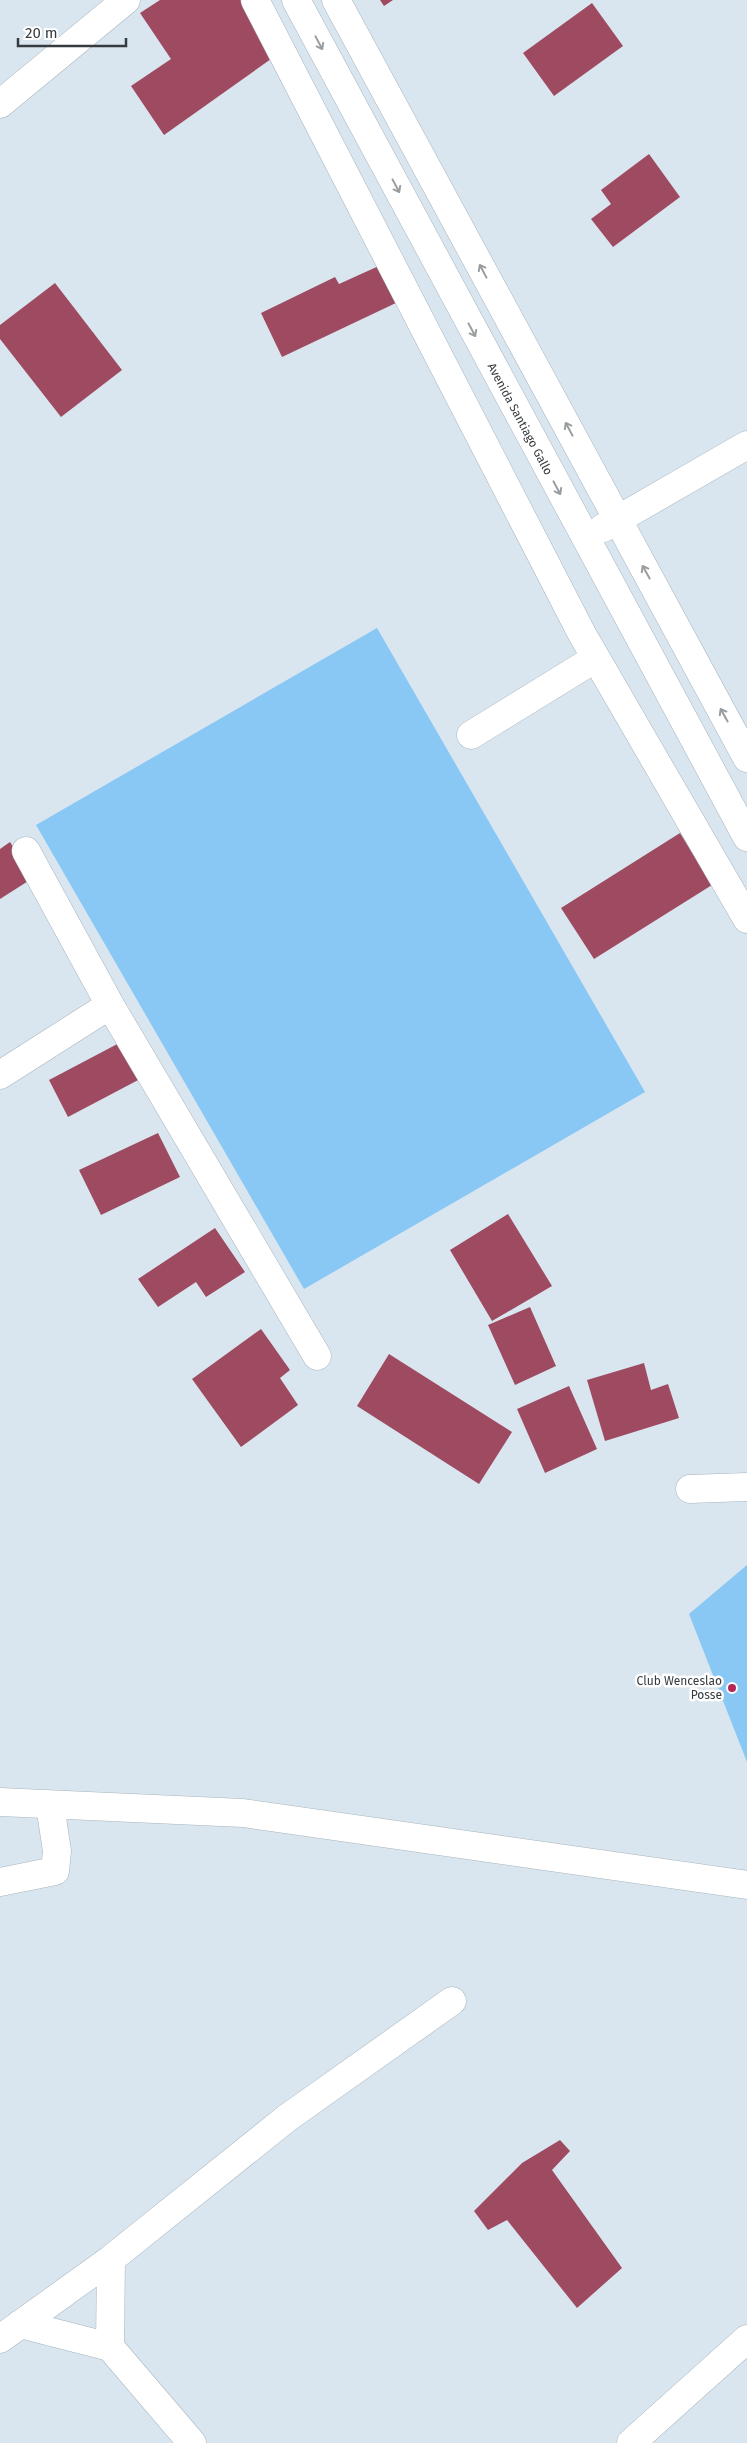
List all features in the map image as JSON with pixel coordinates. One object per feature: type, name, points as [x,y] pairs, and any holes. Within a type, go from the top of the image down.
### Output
[{"type":"street","points":[[0,104],[126,0]]},
{"type":"street","points":[[255,0],[596,658],[747,919]]},
{"type":"street","name":"Avenida Santiago Gallo","points":[[296,0],[585,540],[747,837]]},
{"type":"street","points":[[336,0],[747,758]]},
{"type":"street","points":[[585,540],[617,519],[747,444]]},
{"type":"street","points":[[471,735],[596,658]]},
{"type":"street","points":[[26,851],[110,1005],[317,1356]]},
{"type":"street","points":[[0,1075],[110,1005]]},
{"type":"street","points":[[690,1489],[747,1487]]},
{"type":"street","points":[[0,1802],[243,1813],[747,1885]]},
{"type":"street","points":[[0,1882],[55,1871],[57,1851],[50,1805]]},
{"type":"street","points":[[10,2331],[111,2259],[287,2118],[452,2000]]},
{"type":"street","points":[[110,2347],[111,2259]]},
{"type":"street","points":[[10,2331],[110,2347],[192,2443]]},
{"type":"street","points":[[631,2443],[747,2339]]},
{"type":"shaded area","points":[[377,628],[645,1092],[304,1289],[36,825]]},
{"type":"shaded area","name":"Club Wenceslao Posse","points":[[747,1565],[747,1762],[689,1614]]},
{"type":"building","points":[[160,0],[241,0],[271,59],[164,135],[131,86],[171,59],[140,13]]},
{"type":"building","points":[[380,0],[393,0],[384,6]]},
{"type":"building","points":[[592,3],[623,46],[554,96],[523,53]]},
{"type":"building","points":[[649,154],[680,197],[613,247],[591,219],[611,204],[601,190]]},
{"type":"building","points":[[381,265],[398,302],[282,357],[261,313],[335,277],[339,284]]},
{"type":"building","points":[[55,283],[122,370],[61,417],[0,339],[0,325]]},
{"type":"building","points":[[680,833],[712,885],[594,959],[561,908]]},
{"type":"building","points":[[10,842],[33,878],[0,899],[0,849]]},
{"type":"building","points":[[123,1041],[142,1078],[68,1117],[49,1080]]},
{"type":"building","points":[[158,1133],[180,1177],[101,1215],[79,1170]]},
{"type":"building","points":[[508,1214],[552,1286],[492,1321],[450,1250]]},
{"type":"building","points":[[215,1228],[245,1272],[206,1297],[196,1282],[158,1307],[138,1279]]},
{"type":"building","points":[[530,1307],[556,1366],[515,1385],[488,1325]]},
{"type":"building","points":[[261,1329],[290,1370],[280,1378],[298,1405],[241,1447],[192,1379]]},
{"type":"building","points":[[389,1354],[512,1432],[479,1484],[357,1406]]},
{"type":"building","points":[[644,1363],[651,1390],[668,1384],[679,1418],[605,1441],[587,1380]]},
{"type":"building","points":[[569,1386],[597,1449],[545,1473],[517,1409]]},
{"type":"building","points":[[560,2140],[570,2151],[552,2170],[622,2268],[577,2308],[507,2220],[488,2230],[474,2211],[522,2163]]},
{"type":"place","name":"Club Wenceslao Posse","points":[[732,1688]]}]
